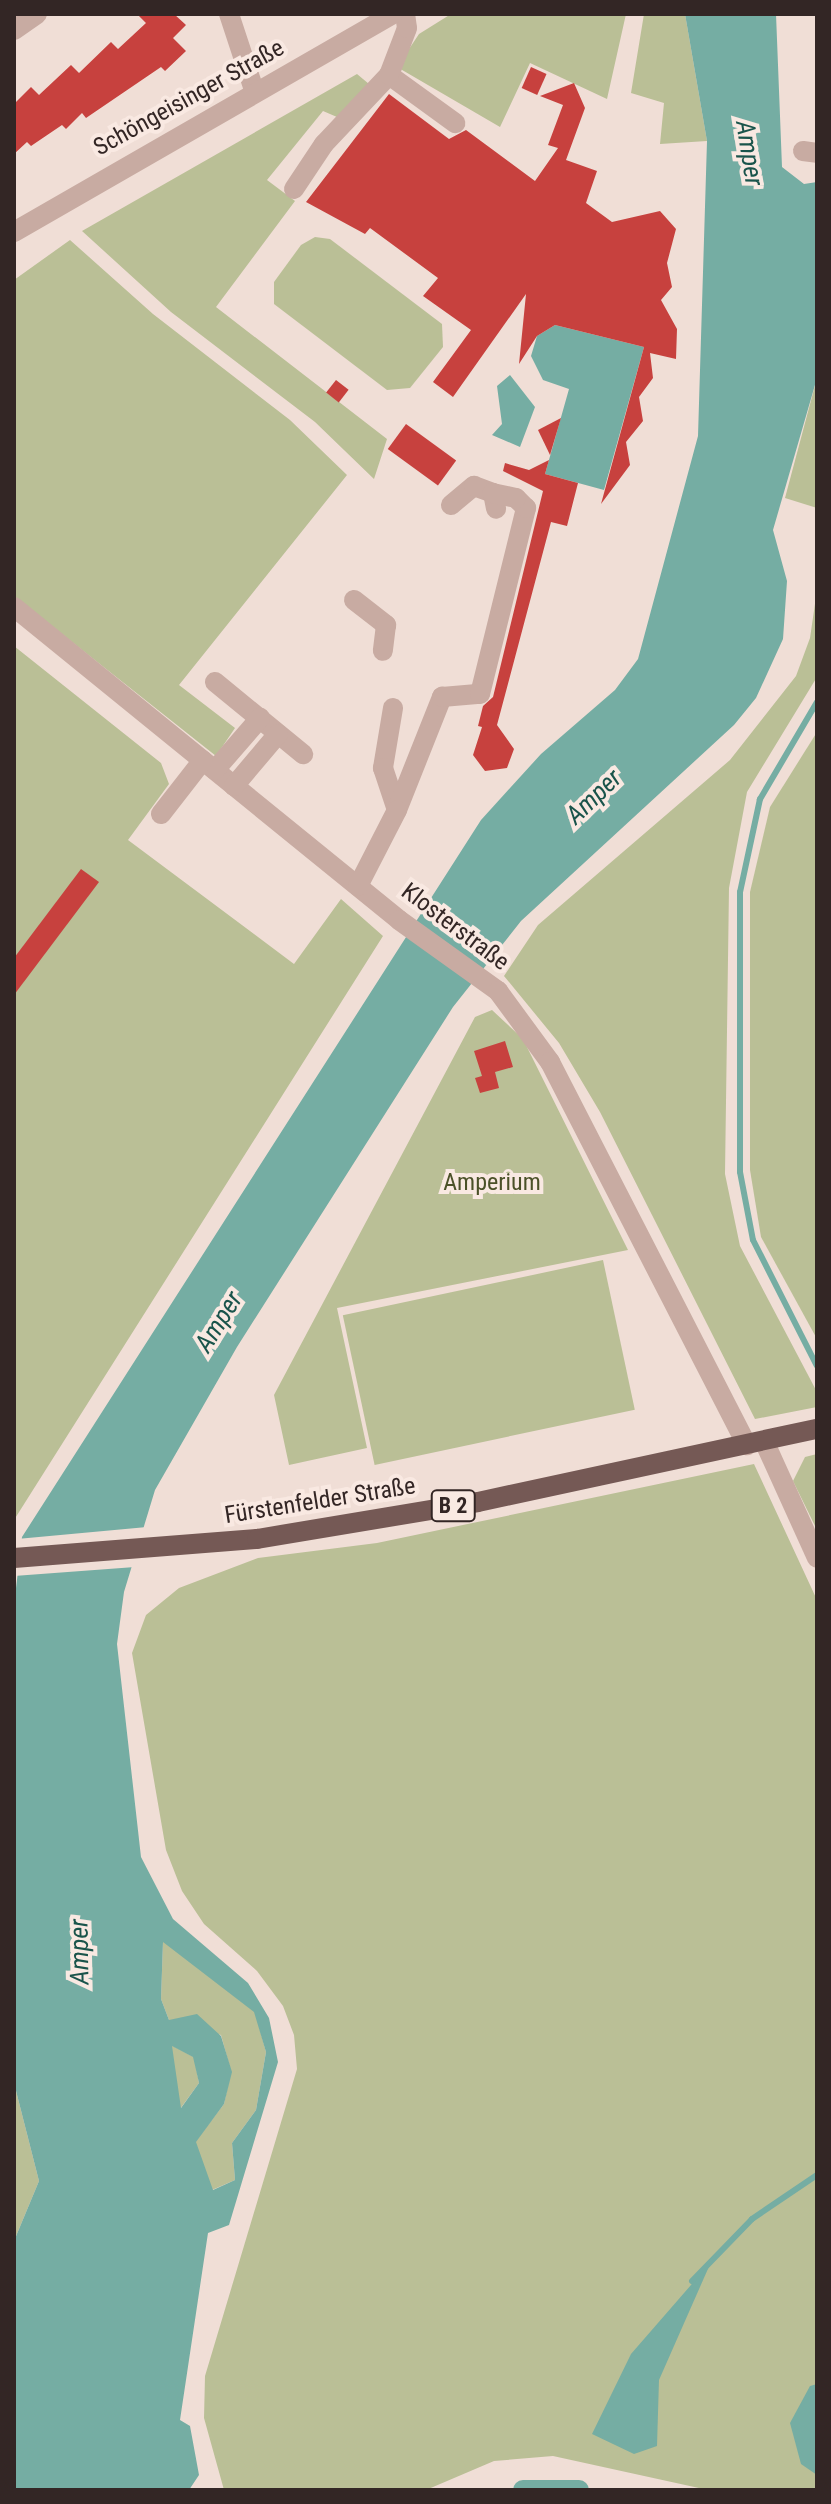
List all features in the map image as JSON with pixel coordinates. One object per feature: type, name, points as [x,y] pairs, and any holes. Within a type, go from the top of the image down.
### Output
[{"type":"main road","name":"Fürstenfelder Straße","points":[[14,1558],[257,1539],[478,1502],[811,1430]]},
{"type":"street","points":[[14,30],[37,14]]},
{"type":"street","points":[[229,14],[254,90]]},
{"type":"street","name":"Schöngeisinger Straße","points":[[14,232],[254,90],[393,14]]},
{"type":"street","points":[[294,189],[324,144],[389,75],[407,28],[405,14]]},
{"type":"street","points":[[389,75],[455,123]]},
{"type":"street","points":[[358,886],[397,810],[442,697],[480,694],[526,508],[516,498],[495,501],[474,486],[451,505]]},
{"type":"street","points":[[354,600],[386,625],[383,651]]},
{"type":"street","name":"Klosterstraße","points":[[17,615],[409,926],[486,980],[550,1062],[817,1558]]},
{"type":"street","points":[[215,682],[303,754]]},
{"type":"street","points":[[393,708],[383,768],[397,810]]},
{"type":"street","points":[[161,814],[260,718]]},
{"type":"street","points":[[234,786],[278,734]]},
{"type":"green space","points":[[451,14],[626,14],[607,99],[530,63],[500,127],[397,67],[419,34]]},
{"type":"green space","points":[[644,14],[685,14],[707,141],[660,144],[664,103],[631,93]]},
{"type":"green space","points":[[357,74],[369,84],[344,120],[323,111],[267,180],[295,201],[216,307],[387,439],[374,479],[315,422],[171,312],[82,231]]},
{"type":"green space","points":[[315,237],[330,239],[442,324],[443,347],[410,388],[387,390],[274,304],[274,282],[301,245]]},
{"type":"green space","points":[[70,240],[153,314],[290,420],[347,475],[179,685],[235,728],[216,756],[14,596],[14,280]]},
{"type":"green space","points":[[817,378],[817,508],[785,498]]},
{"type":"green space","points":[[817,590],[817,677],[747,792],[729,888],[725,1174],[740,1246],[817,1392],[817,1407],[755,1419],[600,1112],[559,1043],[504,976],[538,925],[730,760],[796,676],[810,638]]},
{"type":"green space","points":[[14,646],[161,763],[169,784],[128,840],[294,964],[341,899],[383,936],[14,1520]]},
{"type":"green space","points":[[817,732],[817,1339],[761,1237],[750,1170],[750,892],[770,807]]},
{"type":"green space","name":"Amperium","points":[[492,1010],[523,1039],[628,1250],[337,1308],[367,1448],[289,1465],[274,1395],[475,1017]]},
{"type":"green space","points":[[603,1260],[635,1410],[375,1465],[343,1315]]},
{"type":"green space","points":[[817,1454],[817,1530],[793,1481],[805,1457]]},
{"type":"green space","points":[[754,1464],[817,1600],[817,2490],[708,2490],[553,2456],[494,2461],[426,2490],[224,2490],[204,2418],[205,2376],[297,2069],[294,2035],[283,2006],[257,1971],[204,1924],[182,1891],[166,1850],[132,1653],[146,1615],[179,1588],[258,1558],[377,1543]]},
{"type":"green space","points":[[163,1941],[255,2012],[266,2052],[256,2110],[232,2143],[235,2180],[212,2190],[195,2142],[224,2104],[231,2071],[221,2035],[169,2020],[161,1999]]},
{"type":"green space","points":[[171,2045],[194,2057],[199,2083],[180,2109]]},
{"type":"green space","points":[[14,2083],[39,2181],[14,2241]]},
{"type":"water","points":[[685,14],[776,14],[782,167],[804,184],[817,182],[817,378],[773,530],[787,581],[783,639],[756,698],[734,725],[521,921],[453,1007],[237,1347],[155,1490],[124,1592],[117,1644],[141,1857],[173,1919],[248,1983],[269,2018],[278,2062],[229,2225],[208,2233],[180,2420],[190,2426],[199,2475],[189,2490],[14,2490],[14,2241],[39,2181],[14,2083],[14,1605],[22,1537],[481,820],[541,754],[615,690],[638,659],[698,436],[707,141]],"holes":[[[163,1942],[254,2012],[266,2052],[256,2110],[232,2143],[235,2180],[213,2190],[196,2142],[224,2104],[232,2072],[221,2036],[197,2014],[169,2020],[161,1999]],[[172,2046],[193,2057],[199,2083],[181,2108]]]},
{"type":"water","points":[[555,325],[644,347],[604,490],[545,474],[569,389],[543,380],[531,356],[537,336]]},
{"type":"water","points":[[510,375],[535,407],[520,447],[492,435],[502,424],[497,386]]},
{"type":"water","points":[[711,2262],[659,2380],[657,2446],[634,2454],[592,2434],[631,2354]]},
{"type":"water","points":[[817,2384],[817,2475],[801,2464],[790,2423],[810,2386]]},
{"type":"pier","points":[[147,1527],[135,1567],[14,1576],[17,1539]]},
{"type":"building","points":[[137,14],[174,14],[186,25],[173,38],[186,51],[165,71],[161,67],[86,118],[82,113],[66,129],[62,125],[31,146],[27,142],[14,154],[14,104],[31,87],[39,95],[71,65],[79,73],[111,42],[118,49],[146,23]]},
{"type":"building","points":[[531,67],[547,74],[537,95],[522,88]]},
{"type":"building","points":[[574,83],[585,108],[566,160],[597,171],[586,203],[612,222],[660,211],[676,229],[667,263],[672,287],[661,300],[677,329],[676,359],[650,353],[653,378],[639,397],[643,421],[626,442],[630,465],[601,504],[644,347],[555,325],[537,336],[519,364],[526,294],[453,397],[433,382],[471,330],[423,296],[438,278],[370,228],[365,234],[306,202],[389,94],[449,139],[466,130],[535,181],[558,148],[548,145],[563,105],[540,96]]},
{"type":"building","points":[[336,380],[349,390],[339,402],[326,393]]},
{"type":"building","points":[[561,418],[550,455],[538,430]]},
{"type":"building","points":[[406,424],[456,460],[438,486],[388,449]]},
{"type":"building","points":[[549,460],[545,474],[578,483],[567,526],[551,522],[497,725],[514,749],[507,768],[485,771],[473,755],[482,727],[478,726],[483,706],[493,697],[543,491],[503,471],[505,463],[529,470]]},
{"type":"building","points":[[81,869],[99,882],[14,995],[14,958]]},
{"type":"building","points":[[505,1041],[513,1067],[495,1072],[499,1088],[480,1093],[475,1078],[482,1076],[474,1051]]},
{"type":"waterway","name":"Amper","points":[[817,702],[760,799],[740,892],[740,1172],[753,1240],[817,1366]]},
{"type":"waterway","points":[[692,2281],[752,2219],[817,2175]]},
{"type":"waterway","name":"Amper","points":[[523,2490],[579,2490]]}]
